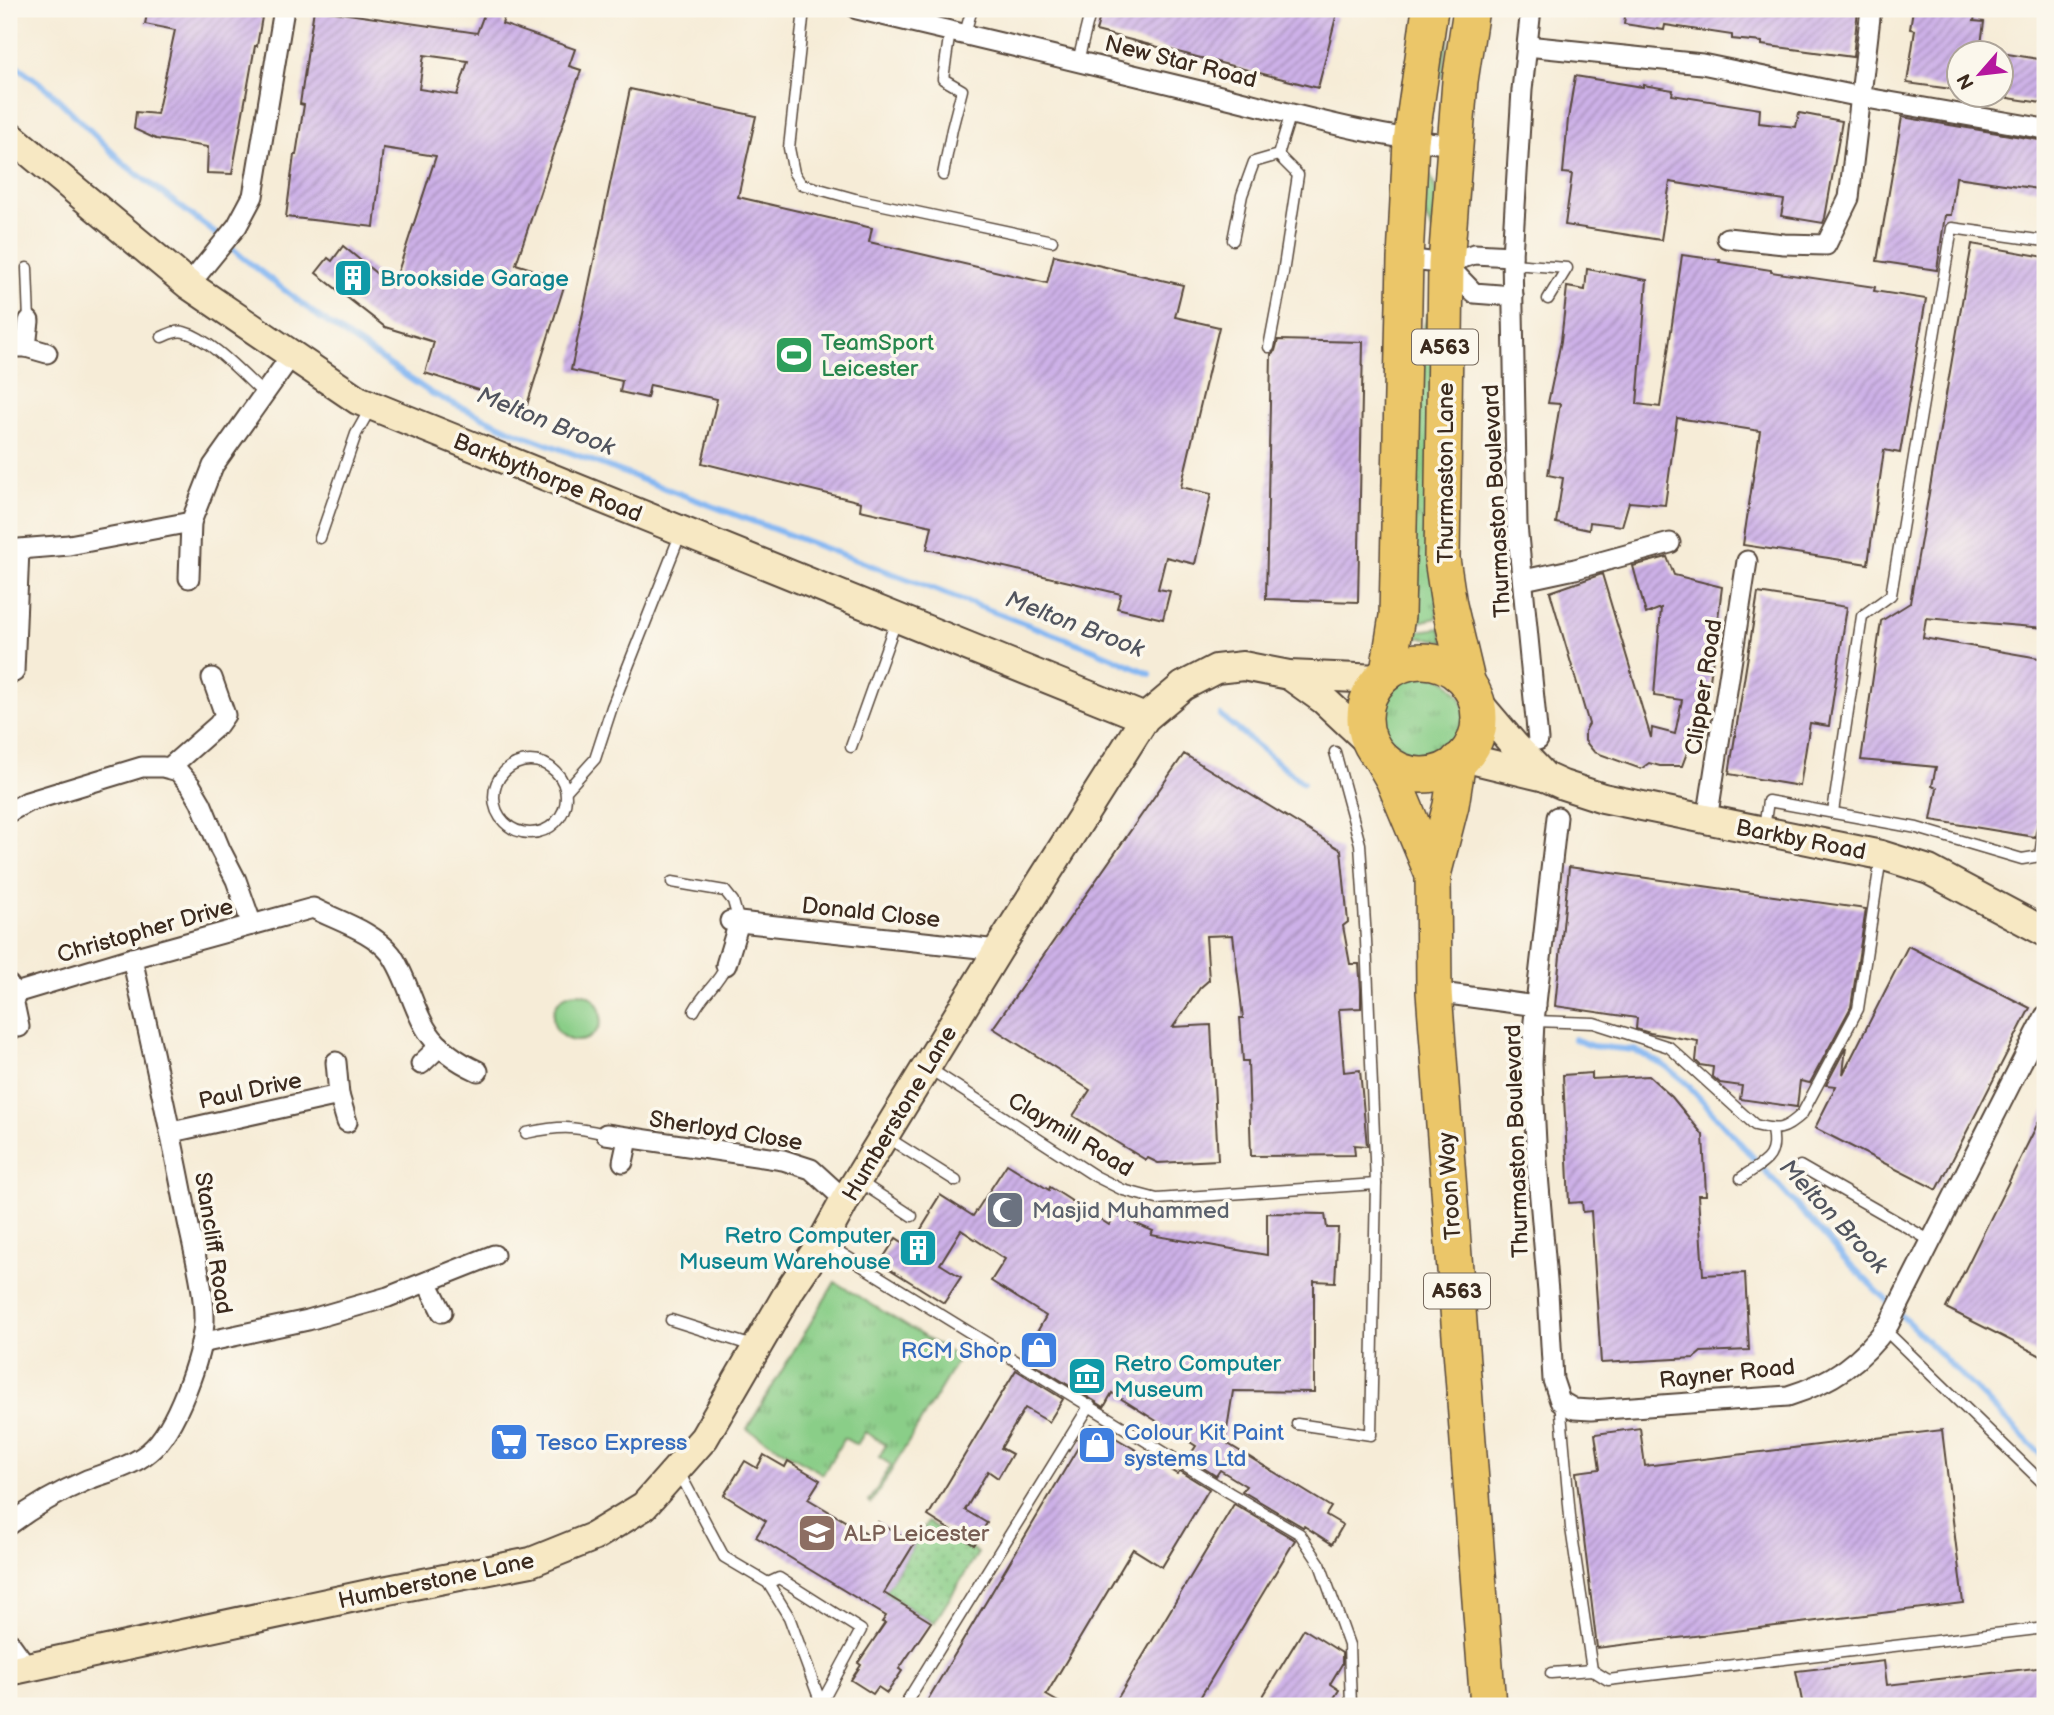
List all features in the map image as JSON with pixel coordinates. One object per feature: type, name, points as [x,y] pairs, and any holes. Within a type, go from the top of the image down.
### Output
[{"type":"highway","name":"Thurmaston Lane","points":[[1384,675],[1397,615],[1405,259],[1412,141],[1430,9]]},
{"type":"highway","name":"Thurmaston Lane","points":[[1471,9],[1460,81],[1446,264],[1442,559],[1451,612],[1472,692]]},
{"type":"highway","points":[[1421,660],[1439,663],[1455,672],[1472,692],[1478,713],[1474,740],[1460,759],[1444,770],[1411,774],[1395,768],[1376,751],[1366,727],[1365,710],[1370,693],[1384,675],[1404,663],[1421,660]]},
{"type":"highway","name":"Troon Way","points":[[1376,751],[1394,779],[1433,875]]},
{"type":"highway","name":"Troon Way","points":[[1460,759],[1433,875],[1434,992],[1488,1706]]},
{"type":"street","points":[[189,285],[237,226],[253,196],[284,9]]},
{"type":"street","name":"New Star Road","points":[[857,9],[881,12],[1412,141],[1455,145]]},
{"type":"street","name":"Thurmaston Boulevard","points":[[1531,9],[1522,90],[1512,260],[1517,525],[1538,740]]},
{"type":"street","points":[[1727,238],[1826,246],[1849,198],[1871,9]]},
{"type":"street","points":[[1527,46],[1702,64],[1861,97],[2045,128]]},
{"type":"street","name":"Barkbythorpe Road","points":[[9,135],[189,285],[358,400],[1145,718]]},
{"type":"street","points":[[1405,259],[1446,264],[1474,254],[1512,260]]},
{"type":"street","points":[[1446,264],[1474,293],[1513,296]]},
{"type":"street","points":[[29,321],[17,347],[47,353]]},
{"type":"street","points":[[189,578],[191,522],[213,466],[291,356]]},
{"type":"street","points":[[14,672],[14,548],[69,545],[191,522]]},
{"type":"street","points":[[1524,580],[1576,569],[1670,543]]},
{"type":"street","name":"Clipper Road","points":[[1707,820],[1748,561]]},
{"type":"street","name":"Humberstone Lane","points":[[18,1669],[531,1562],[593,1536],[644,1506],[704,1438],[791,1287],[822,1242],[926,1066],[1145,718],[1183,686],[1216,669],[1243,666],[1289,675],[1384,675]]},
{"type":"street","name":"Humberstone Lane","points":[[1289,675],[1324,700],[1376,751]]},
{"type":"street","points":[[9,812],[27,802],[142,767],[169,768],[218,725],[225,715],[212,678]]},
{"type":"street","name":"Barkby Road","points":[[1472,692],[1515,746],[1545,777]]},
{"type":"street","name":"Barkby Road","points":[[1460,759],[1545,777],[1603,799],[1881,855],[1929,870],[2045,932]]},
{"type":"street","name":"Christopher Drive","points":[[169,768],[178,771],[201,803],[236,880],[252,925]]},
{"type":"street","name":"Thurmaston Boulevard","points":[[1557,817],[1532,1063],[1536,1163],[1553,1380],[1560,1401]]},
{"type":"street","name":"Christopher Drive","points":[[19,1027],[10,990],[313,908],[373,939],[389,952],[428,1033],[448,1054],[478,1071]]},
{"type":"street","points":[[726,965],[734,921]]},
{"type":"street","name":"Donald Close","points":[[734,921],[998,950]]},
{"type":"street","name":"Stancliff Road","points":[[9,1525],[58,1493],[118,1470],[150,1452],[168,1427],[184,1396],[201,1343],[204,1320],[199,1281],[172,1132],[132,958]]},
{"type":"street","points":[[1434,992],[1535,1013]]},
{"type":"street","name":"Rayner Road","points":[[1560,1401],[1574,1409],[1591,1410],[1788,1396],[1832,1379],[1853,1365],[1887,1327],[2045,1016]]},
{"type":"street","points":[[421,1064],[440,1046]]},
{"type":"street","points":[[336,1062],[339,1095],[347,1122]]},
{"type":"street","name":"Paul Drive","points":[[172,1132],[339,1095]]},
{"type":"street","name":"Sherloyd Close","points":[[606,1135],[782,1160],[811,1169],[851,1190]]},
{"type":"street","name":"Sherloyd Close","points":[[623,1162],[628,1139]]},
{"type":"street","points":[[201,1343],[307,1320],[388,1297],[494,1255]]},
{"type":"street","points":[[427,1282],[442,1312]]},
{"type":"street","points":[[9,1642],[18,1669]]},
{"type":"lane","points":[[804,9],[789,148],[794,173],[801,184],[855,199],[1052,241]]},
{"type":"lane","points":[[943,175],[962,90],[943,79],[958,32],[972,9]]},
{"type":"lane","points":[[1078,61],[1091,9]]},
{"type":"lane","points":[[1278,155],[1291,113]]},
{"type":"lane","points":[[1233,240],[1242,195],[1254,162],[1278,155]]},
{"type":"lane","points":[[1269,347],[1298,175],[1278,155]]},
{"type":"lane","points":[[1833,812],[1862,616],[1891,595],[1952,228],[2045,241]]},
{"type":"lane","points":[[1512,260],[1567,268],[1548,299]]},
{"type":"lane","points":[[27,268],[29,321]]},
{"type":"lane","points":[[162,337],[183,331],[199,339],[264,394]]},
{"type":"lane","points":[[320,538],[356,434],[372,406]]},
{"type":"lane","points":[[566,791],[562,779],[544,763],[520,762],[509,767],[500,776],[494,799],[503,821],[523,832],[546,830],[562,814],[566,791],[595,759],[612,707],[682,531]]},
{"type":"lane","points":[[851,747],[897,618]]},
{"type":"lane","points":[[1297,1424],[1371,1435],[1376,1184],[1366,940],[1360,844],[1335,752]]},
{"type":"lane","points":[[1764,832],[1768,801],[1917,828],[2022,859],[2040,856],[2045,820]]},
{"type":"lane","points":[[1535,1013],[1594,1023],[1669,1047],[1755,1125],[1772,1129],[1789,1126],[1802,1114],[1857,1009],[1881,855]]},
{"type":"lane","points":[[671,882],[725,891],[733,901],[734,921]]},
{"type":"lane","points":[[694,1011],[702,997],[717,982],[726,965]]},
{"type":"lane","name":"Claymill Road","points":[[926,1066],[1094,1175],[1123,1190],[1157,1199],[1376,1184]]},
{"type":"lane","points":[[526,1133],[557,1127],[574,1127],[606,1135]]},
{"type":"lane","points":[[1741,1178],[1770,1156],[1775,1145],[1772,1129]]},
{"type":"lane","points":[[884,1135],[956,1181]]},
{"type":"lane","points":[[1800,1166],[1931,1241]]},
{"type":"lane","points":[[851,1190],[912,1216]]},
{"type":"lane","points":[[822,1242],[1300,1534],[1320,1564],[1349,1645],[1351,1706]]},
{"type":"lane","points":[[671,1320],[757,1347]]},
{"type":"lane","points":[[1887,1327],[2045,1485]]},
{"type":"lane","points":[[1560,1401],[1571,1528],[1592,1670]]},
{"type":"lane","points":[[904,1706],[1090,1405]]},
{"type":"lane","points":[[677,1469],[724,1557],[768,1583],[789,1617],[822,1705]]},
{"type":"lane","points":[[768,1583],[779,1578],[861,1630],[822,1705]]},
{"type":"lane","points":[[1551,1673],[1592,1670],[1608,1681],[2045,1628]]},
{"type":"green space","points":[[1440,9],[1452,9],[1443,77],[1431,76]]},
{"type":"green space","points":[[1424,165],[1436,192],[1438,242],[1423,212]]},
{"type":"green space","points":[[1435,307],[1437,618],[1405,625],[1420,343],[1428,314]]},
{"type":"green space","points":[[1440,628],[1445,642],[1424,638],[1403,640],[1404,633]]},
{"type":"green space","points":[[1422,674],[1446,681],[1458,693],[1465,717],[1458,741],[1446,753],[1422,760],[1398,753],[1386,741],[1379,717],[1386,693],[1398,681]]},
{"type":"green space","points":[[577,993],[594,1000],[601,1017],[594,1034],[577,1041],[560,1034],[553,1017],[560,1000]]},
{"type":"green space","points":[[835,1282],[959,1358],[871,1504],[869,1502],[891,1465],[879,1457],[886,1445],[865,1432],[857,1445],[844,1438],[823,1474],[747,1429]]},
{"type":"green space","points":[[928,1522],[978,1553],[934,1623],[884,1593]]},
{"type":"building","points":[[148,9],[219,9],[262,17],[232,174],[207,173],[208,147],[156,139],[134,129],[136,112],[157,114],[175,30],[145,24]]},
{"type":"building","points":[[314,9],[477,33],[486,9],[507,9],[502,24],[575,49],[569,66],[581,70],[516,264],[566,280],[527,405],[425,373],[434,342],[385,327],[316,273],[328,258],[332,261],[343,246],[393,287],[436,156],[383,148],[374,227],[286,217],[304,105],[300,104]],"holes":[[[424,55],[468,61],[457,95],[419,89]]]},
{"type":"building","points":[[1102,9],[1338,9],[1318,88],[1096,31]]},
{"type":"building","points":[[1626,9],[1858,9],[1853,57],[1762,45],[1762,42],[1732,39],[1732,35],[1665,25],[1664,30],[1624,24]]},
{"type":"building","points":[[1913,9],[1976,9],[1974,21],[1984,22],[1982,38],[1946,38],[1946,88],[1907,83],[1915,30],[1910,29]]},
{"type":"building","points":[[2016,55],[2045,60],[2042,103],[2016,99]]},
{"type":"building","points":[[1575,76],[1673,90],[1672,95],[1760,109],[1759,123],[1796,127],[1799,113],[1842,121],[1823,223],[1781,216],[1784,200],[1670,182],[1661,240],[1565,225],[1572,174],[1563,173]]},
{"type":"building","points":[[630,89],[756,116],[738,197],[872,228],[869,242],[1047,283],[1054,255],[1183,285],[1175,317],[1219,327],[1181,487],[1211,494],[1195,564],[1166,557],[1158,589],[1170,591],[1163,619],[1117,608],[1121,594],[927,549],[932,526],[860,510],[861,502],[702,463],[717,399],[650,385],[647,398],[620,392],[622,381],[571,370]]},
{"type":"building","points":[[1902,117],[2045,141],[2045,190],[1956,177],[1951,215],[1945,215],[1937,270],[1877,261]]},
{"type":"building","points":[[1972,244],[2045,257],[2045,628],[1926,618],[1923,638],[2045,659],[2045,813],[2039,816],[2035,837],[1931,820],[1937,788],[1932,786],[1936,767],[1861,760],[1881,621],[1910,603]]},
{"type":"building","points":[[1682,255],[1720,260],[1719,262],[1771,272],[1875,287],[1874,291],[1926,299],[1900,453],[1884,450],[1868,564],[1743,545],[1760,431],[1677,418],[1665,505],[1629,502],[1622,526],[1590,522],[1589,530],[1556,523],[1563,478],[1548,475],[1560,404],[1548,403],[1561,341],[1567,287],[1585,290],[1587,269],[1647,280],[1637,404],[1660,407]]},
{"type":"building","points":[[1278,340],[1363,342],[1358,602],[1266,599],[1271,354],[1275,351]]},
{"type":"building","points":[[1667,557],[1674,575],[1722,587],[1707,704],[1701,703],[1682,766],[1649,763],[1641,769],[1594,752],[1585,741],[1585,731],[1589,724],[1550,592],[1602,574],[1651,738],[1652,728],[1675,734],[1682,700],[1654,696],[1661,608],[1646,614],[1633,566]]},
{"type":"building","points":[[1758,593],[1847,607],[1829,726],[1810,723],[1800,786],[1729,774]]},
{"type":"building","points":[[1184,754],[1341,850],[1348,922],[1343,926],[1350,964],[1359,964],[1361,990],[1361,1008],[1339,1009],[1344,1072],[1360,1070],[1367,1146],[1354,1145],[1355,1155],[1251,1156],[1248,1061],[1243,1061],[1240,1018],[1243,1018],[1233,935],[1206,936],[1209,980],[1200,988],[1173,1027],[1211,1025],[1218,1160],[1158,1163],[1148,1158],[1146,1160],[1073,1116],[1090,1090],[993,1028]]},
{"type":"building","points":[[1569,867],[1866,909],[1851,1007],[1810,1083],[1800,1081],[1797,1107],[1740,1099],[1742,1086],[1720,1083],[1712,1076],[1713,1067],[1700,1065],[1696,1061],[1698,1041],[1636,1029],[1637,1018],[1555,1006]]},
{"type":"building","points":[[1908,946],[2030,1008],[1937,1190],[1815,1128],[1836,1086],[1826,1085],[1846,1047],[1843,1074]]},
{"type":"building","points":[[1592,1073],[1592,1079],[1649,1076],[1672,1097],[1703,1135],[1706,1195],[1698,1195],[1703,1275],[1745,1273],[1749,1350],[1701,1352],[1694,1358],[1601,1363],[1591,1211],[1583,1212],[1582,1202],[1569,1203],[1563,1075]]},
{"type":"building","points":[[2045,1109],[2045,1358],[1946,1308]]},
{"type":"building","points":[[1007,1164],[1049,1190],[1050,1187],[1109,1225],[1116,1215],[1153,1231],[1151,1235],[1267,1255],[1267,1213],[1325,1214],[1327,1228],[1338,1228],[1335,1282],[1314,1281],[1314,1392],[1233,1391],[1225,1442],[1331,1507],[1326,1515],[1343,1525],[1332,1544],[1242,1491],[1246,1486],[1220,1470],[1216,1476],[1188,1458],[1196,1446],[1112,1393],[1104,1407],[1023,1357],[1046,1316],[991,1281],[1005,1259],[961,1230],[940,1264],[961,1277],[944,1303],[880,1263],[896,1238],[910,1247],[940,1195],[973,1216]]},
{"type":"building","points":[[1016,1370],[1063,1399],[1049,1422],[1025,1408],[1001,1448],[1012,1454],[998,1478],[988,1471],[965,1510],[987,1523],[974,1545],[928,1516]]},
{"type":"building","points":[[1092,1424],[1177,1474],[1180,1471],[1209,1489],[1162,1567],[1133,1549],[1046,1695],[1065,1706],[924,1706]]},
{"type":"building","points":[[1640,1428],[1645,1466],[1942,1430],[1963,1603],[1597,1648],[1576,1472],[1600,1469],[1595,1434]]},
{"type":"building","points":[[764,1455],[785,1467],[788,1461],[820,1480],[808,1499],[870,1536],[878,1522],[914,1544],[884,1593],[931,1622],[899,1669],[902,1671],[887,1693],[878,1687],[873,1694],[851,1680],[861,1665],[858,1663],[885,1623],[882,1622],[886,1616],[756,1537],[766,1521],[724,1495],[745,1461],[757,1468]]},
{"type":"building","points":[[1234,1504],[1295,1540],[1195,1706],[1113,1706]]},
{"type":"building","points":[[1304,1629],[1342,1653],[1342,1664],[1330,1684],[1339,1690],[1329,1706],[1257,1706]]},
{"type":"building","points":[[1884,1661],[1887,1685],[2045,1667],[2045,1706],[1803,1706],[1796,1671]]},
{"type":"waterway","name":"Melton Brook","points":[[9,60],[49,90],[124,164],[319,317],[431,393],[510,430],[1090,648],[1150,674]]},
{"type":"waterway","name":"Melton Brook","points":[[1221,716],[1303,783]]},
{"type":"waterway","name":"Melton Brook","points":[[1574,1039],[1592,1046],[1634,1050],[1662,1064],[1685,1082],[1843,1257],[2045,1459]]},
{"type":"place","name":"Brookside Garage","points":[[353,278]]},
{"type":"place","name":"TeamSport Leicester","points":[[794,355]]},
{"type":"place","name":"Masjid Muhammed","points":[[1005,1210]]},
{"type":"place","name":"Retro Computer Museum Warehouse","points":[[918,1248]]},
{"type":"place","name":"RCM Shop","points":[[1039,1350]]},
{"type":"place","name":"Retro Computer Museum","points":[[1087,1376]]},
{"type":"place","name":"Tesco Express","points":[[509,1442]]},
{"type":"place","name":"Colour Kit Paint systems Ltd","points":[[1097,1445]]},
{"type":"place","name":"ALP Leicester","points":[[817,1533]]}]
